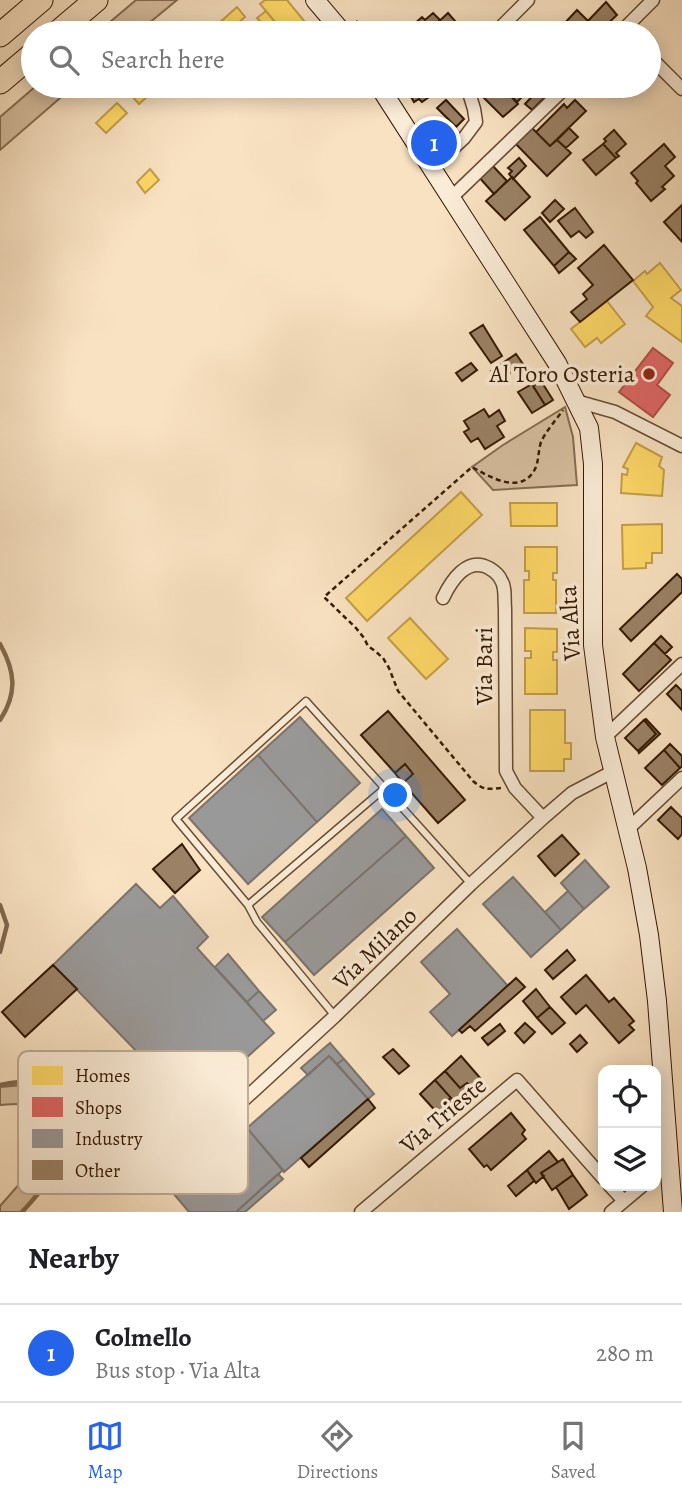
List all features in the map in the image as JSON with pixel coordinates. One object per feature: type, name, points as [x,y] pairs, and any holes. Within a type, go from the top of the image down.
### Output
[{"type":"highway","points":[[0,35],[41,0]]},
{"type":"highway","points":[[71,21],[96,0]]},
{"type":"highway","points":[[0,82],[21,64]]},
{"type":"main road","points":[[315,0],[333,21]]},
{"type":"main road","name":"Via Alta","points":[[387,98],[557,363],[589,428],[593,464],[593,645],[606,737],[638,868],[649,935],[657,1001],[673,1212]]},
{"type":"street","points":[[507,21],[528,0]]},
{"type":"street","points":[[633,21],[653,0]]},
{"type":"street","points":[[661,68],[682,89]]},
{"type":"street","points":[[431,169],[464,138],[476,122],[470,98]]},
{"type":"street","points":[[451,198],[555,98]]},
{"type":"street","points":[[576,401],[615,412],[682,446]]},
{"type":"street","name":"Via Bari","points":[[443,598],[461,571],[474,565],[493,570],[503,582],[506,771],[515,788],[543,818]]},
{"type":"street","points":[[606,737],[682,664]]},
{"type":"street","name":"Via Milano","points":[[248,1096],[543,818],[572,793],[614,771]]},
{"type":"street","points":[[628,829],[682,778]]},
{"type":"street","name":"Via Trieste","points":[[361,1212],[517,1080],[598,1172]]},
{"type":"street","points":[[615,1191],[624,1201]]},
{"type":"street","points":[[611,1212],[636,1191]]},
{"type":"lane","points":[[335,1016],[176,819],[306,701],[471,884]]},
{"type":"lane","points":[[248,905],[385,788]]},
{"type":"shaded area","points":[[136,0],[177,0],[152,21],[111,21]]},
{"type":"shaded area","points":[[22,98],[60,98],[0,150],[0,117]]},
{"type":"shaded area","points":[[565,407],[573,437],[577,485],[493,490],[472,467],[503,445]]},
{"type":"shaded area","points":[[18,1086],[18,1104],[0,1105],[0,1087]]},
{"type":"shaded area","points":[[18,1186],[18,1194],[36,1194],[24,1212],[0,1212],[0,1206]]},
{"type":"building: Homes","points":[[265,0],[287,0],[304,21],[274,21],[260,4]]},
{"type":"building: Homes","points":[[237,7],[245,17],[240,21],[221,21]]},
{"type":"building: Homes","points":[[266,11],[274,21],[260,21],[257,18]]},
{"type":"building: Homes","points":[[134,98],[146,98],[139,104]]},
{"type":"building: Homes","points":[[117,103],[127,113],[106,133],[96,123]]},
{"type":"building: Homes","points":[[150,169],[159,180],[145,193],[137,182]]},
{"type":"building: Homes","points":[[660,263],[681,290],[671,298],[682,306],[682,342],[646,316],[653,307],[633,281]]},
{"type":"building: Homes","points":[[607,301],[625,324],[601,343],[597,338],[585,347],[571,329]]},
{"type":"building: Homes","points":[[636,443],[662,457],[659,466],[664,470],[662,496],[621,493],[622,474],[627,475],[628,469],[623,467]]},
{"type":"building: Homes","points":[[461,492],[482,515],[367,621],[346,598]]},
{"type":"building: Homes","points":[[510,503],[557,503],[557,526],[511,526]]},
{"type":"building: Homes","points":[[662,524],[662,553],[652,553],[652,563],[646,563],[646,568],[623,569],[622,525]]},
{"type":"building: Homes","points":[[525,547],[557,547],[557,573],[553,573],[553,580],[556,580],[556,613],[524,613],[524,580],[529,580],[529,571],[525,571]]},
{"type":"building: Homes","points":[[410,618],[448,659],[426,679],[388,638]]},
{"type":"building: Homes","points":[[525,628],[557,629],[557,652],[553,652],[553,660],[557,660],[557,694],[525,694],[525,658],[531,658],[531,651],[525,651]]},
{"type":"building: Homes","points":[[530,710],[565,710],[565,743],[571,743],[571,759],[564,759],[564,771],[530,771]]},
{"type":"building: Shops","name":"Al Toro Osteria","points":[[653,348],[673,363],[657,385],[670,395],[653,417],[619,392]]},
{"type":"building: Industry","points":[[300,717],[360,783],[317,822],[258,755]]},
{"type":"building: Industry","points":[[258,755],[317,822],[248,884],[189,818]]},
{"type":"building: Industry","points":[[382,809],[406,836],[285,942],[262,917]]},
{"type":"building: Industry","points":[[406,836],[434,868],[314,975],[285,942]]},
{"type":"building: Industry","points":[[585,860],[609,887],[584,909],[561,883]]},
{"type":"building: Industry","points":[[513,877],[561,930],[531,957],[483,904]]},
{"type":"building: Industry","points":[[136,884],[160,908],[173,896],[208,937],[197,948],[274,1033],[248,1056],[248,1051],[136,1051],[53,965]]},
{"type":"building: Industry","points":[[568,891],[584,909],[561,930],[545,912]]},
{"type":"building: Industry","points":[[457,929],[508,986],[452,1036],[430,1012],[450,994],[421,962]]},
{"type":"building: Industry","points":[[228,954],[259,991],[247,1002],[215,967]]},
{"type":"building: Industry","points":[[259,991],[276,1010],[263,1021],[247,1002]]},
{"type":"building: Industry","points":[[330,1043],[344,1059],[337,1064],[329,1056],[308,1075],[301,1068]]},
{"type":"building: Industry","points":[[329,1056],[368,1099],[284,1172],[248,1127]]},
{"type":"building: Industry","points":[[344,1059],[374,1094],[368,1099],[337,1064]]},
{"type":"building: Industry","points":[[248,1129],[283,1170],[236,1212],[189,1212],[174,1194],[248,1194]]},
{"type":"building: Industry","points":[[278,1174],[283,1179],[245,1212],[236,1212]]},
{"type":"building: Other","points":[[606,2],[617,15],[611,21],[588,21]]},
{"type":"building: Other","points":[[577,10],[588,21],[567,21]]},
{"type":"building: Other","points":[[433,13],[440,20],[418,21],[422,17],[425,20]]},
{"type":"building: Other","points":[[448,13],[455,21],[439,21]]},
{"type":"building: Other","points":[[412,98],[428,98],[422,102],[419,99],[414,102]]},
{"type":"building: Other","points":[[484,98],[512,98],[518,104],[503,117]]},
{"type":"building: Other","points":[[531,98],[544,98],[532,110],[525,104]]},
{"type":"building: Other","points":[[446,100],[464,119],[456,127],[437,108]]},
{"type":"building: Other","points":[[575,100],[586,111],[550,146],[536,132],[564,104],[567,108]]},
{"type":"building: Other","points":[[529,125],[550,146],[557,140],[571,153],[547,176],[513,141]]},
{"type":"building: Other","points":[[569,128],[578,137],[566,148],[557,140]]},
{"type":"building: Other","points":[[614,130],[626,144],[616,153],[619,156],[616,158],[603,144],[606,141],[604,139]]},
{"type":"building: Other","points":[[603,144],[616,158],[596,175],[583,160]]},
{"type":"building: Other","points":[[664,144],[675,157],[665,166],[674,176],[662,187],[665,189],[651,201],[631,173]]},
{"type":"building: Other","points":[[519,158],[526,166],[513,179],[509,174],[512,171],[508,168]]},
{"type":"building: Other","points":[[491,164],[507,181],[494,194],[478,176]]},
{"type":"building: Other","points":[[512,177],[530,197],[505,220],[486,201]]},
{"type":"building: Other","points":[[555,200],[564,209],[550,222],[542,213]]},
{"type":"building: Other","points":[[682,205],[682,242],[664,222]]},
{"type":"building: Other","points":[[575,208],[593,232],[586,238],[579,231],[571,237],[558,221]]},
{"type":"building: Other","points":[[540,217],[569,252],[554,266],[524,230]]},
{"type":"building: Other","points":[[604,245],[633,280],[580,322],[571,312],[587,299],[583,294],[593,285],[578,268]]},
{"type":"building: Other","points":[[569,252],[576,259],[559,273],[554,266]]},
{"type":"building: Other","points":[[483,325],[502,356],[491,363],[470,333]]},
{"type":"building: Other","points":[[516,354],[523,364],[498,381],[491,371]]},
{"type":"building: Other","points":[[471,363],[477,370],[462,381],[456,373]]},
{"type":"building: Other","points":[[541,381],[553,400],[545,405],[533,386]]},
{"type":"building: Other","points":[[532,384],[545,405],[532,413],[518,392]]},
{"type":"building: Other","points":[[484,409],[489,417],[499,410],[505,421],[497,426],[504,437],[485,449],[478,438],[471,442],[464,432],[469,429],[464,421]]},
{"type":"building: Other","points":[[677,574],[682,579],[682,592],[631,641],[620,629]]},
{"type":"building: Other","points":[[661,636],[672,647],[665,654],[654,643]]},
{"type":"building: Other","points":[[654,643],[671,660],[639,691],[623,674]]},
{"type":"building: Other","points":[[676,685],[682,691],[682,710],[667,694]]},
{"type":"building: Other","points":[[388,711],[465,800],[438,823],[403,783],[413,774],[405,764],[395,773],[361,735]]},
{"type":"building: Other","points":[[644,720],[660,734],[639,753],[656,734]]},
{"type":"building: Other","points":[[644,720],[656,734],[638,751],[625,738]]},
{"type":"building: Other","points":[[670,744],[682,756],[680,768],[664,750]]},
{"type":"building: Other","points":[[664,750],[680,768],[662,785],[645,768]]},
{"type":"building: Other","points":[[405,764],[413,774],[403,783],[395,773]]},
{"type":"building: Other","points":[[671,807],[682,818],[682,834],[678,839],[658,820]]},
{"type":"building: Other","points":[[562,835],[579,854],[555,876],[538,856]]},
{"type":"building: Other","points":[[182,844],[200,870],[175,893],[153,869]]},
{"type":"building: Other","points":[[567,950],[575,960],[553,979],[545,970]]},
{"type":"building: Other","points":[[53,965],[77,989],[25,1037],[2,1012]]},
{"type":"building: Other","points":[[586,975],[609,1002],[614,998],[634,1021],[629,1025],[634,1030],[619,1043],[586,1005],[576,1014],[561,997]]},
{"type":"building: Other","points":[[516,978],[525,987],[475,1031],[470,1026],[462,1033],[459,1030]]},
{"type":"building: Other","points":[[536,989],[550,1007],[537,1018],[523,1001]]},
{"type":"building: Other","points":[[550,1007],[565,1023],[552,1034],[537,1018]]},
{"type":"building: Other","points":[[525,1023],[535,1032],[524,1043],[515,1033]]},
{"type":"building: Other","points":[[500,1024],[505,1031],[488,1045],[482,1038]]},
{"type":"building: Other","points":[[580,1035],[587,1043],[577,1052],[570,1044]]},
{"type":"building: Other","points":[[393,1049],[409,1066],[399,1074],[383,1057]]},
{"type":"building: Other","points":[[461,1056],[481,1079],[471,1088],[467,1083],[460,1088],[445,1071]]},
{"type":"building: Other","points":[[445,1071],[460,1088],[467,1083],[471,1088],[449,1108],[444,1103],[451,1098],[435,1080]]},
{"type":"building: Other","points":[[435,1080],[451,1098],[444,1103],[449,1108],[440,1116],[420,1094]]},
{"type":"building: Other","points":[[368,1099],[375,1108],[309,1167],[301,1158]]},
{"type":"building: Other","points":[[511,1113],[525,1130],[522,1134],[526,1139],[491,1170],[487,1165],[484,1167],[469,1149]]},
{"type":"building: Other","points":[[549,1151],[558,1162],[541,1173],[544,1176],[536,1183],[527,1170]]},
{"type":"building: Other","points":[[563,1159],[573,1175],[552,1190],[541,1173]]},
{"type":"building: Other","points":[[527,1170],[534,1181],[516,1196],[508,1186]]},
{"type":"building: Other","points":[[573,1175],[587,1195],[569,1209],[556,1187]]},
{"type":"waterway","points":[[0,644],[9,663],[12,682],[10,701],[0,720]]},
{"type":"waterway","points":[[0,905],[7,925],[0,952]]},
{"type":"waterway","points":[[0,1085],[18,1083]]},
{"type":"waterway","points":[[22,1212],[38,1194]]},
{"type":"place","name":"Colmello","points":[[434,143]]},
{"type":"place","name":"Al Toro Osteria","points":[[649,374]]}]
